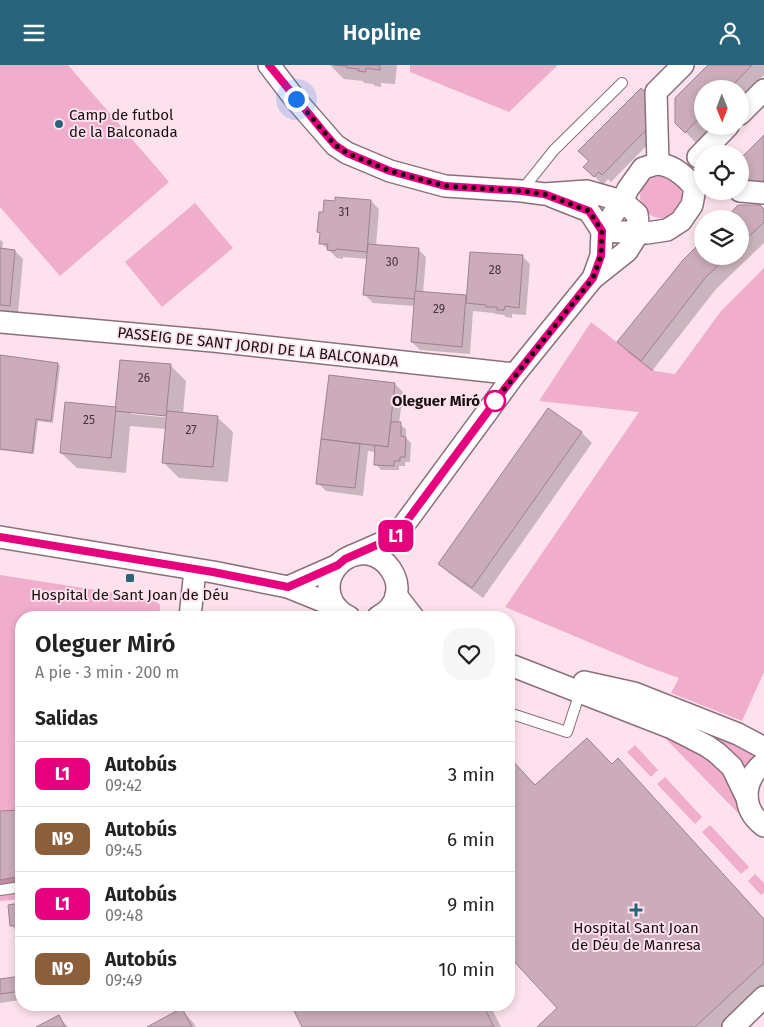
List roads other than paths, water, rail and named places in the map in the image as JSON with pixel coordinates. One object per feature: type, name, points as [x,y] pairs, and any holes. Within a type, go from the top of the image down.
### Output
[{"type":"street","points":[[269,65],[335,145],[347,153],[390,171],[445,186],[544,194],[587,191],[625,195]]},
{"type":"street","points":[[658,164],[656,92],[683,65]]},
{"type":"street","points":[[749,106],[764,90]]},
{"type":"street","points":[[710,145],[719,135]]},
{"type":"street","points":[[593,278],[601,256],[602,231],[643,168],[658,164],[675,170],[694,184]]},
{"type":"street","points":[[749,192],[764,193]]},
{"type":"street","points":[[544,194],[589,211],[602,231]]},
{"type":"street","points":[[288,587],[395,537],[515,374],[593,278],[627,251],[639,232],[637,214],[625,195]]},
{"type":"street","points":[[602,231],[647,233],[667,230],[681,221],[694,200]]},
{"type":"street","name":"PASSEIG DE SANT JORDI DE LA BALCONADA","points":[[0,322],[213,341],[515,374]]},
{"type":"street","points":[[0,537],[288,587],[340,611]]},
{"type":"street","points":[[394,574],[395,537]]},
{"type":"street","points":[[341,611],[330,597],[329,585],[332,575],[346,560],[364,554],[382,559],[394,574],[397,584],[396,595],[387,611]]},
{"type":"street","points":[[191,611],[195,570]]},
{"type":"street","points":[[396,595],[408,611]]},
{"type":"street","points":[[515,666],[634,693],[738,734],[764,748]]},
{"type":"street","points":[[515,667],[672,728],[707,746],[732,767],[752,813],[764,826]]},
{"type":"street","points":[[747,798],[750,779],[764,763]]},
{"type":"street","points":[[733,1027],[764,997]]},
{"type":"lane","points":[[522,191],[554,150],[622,83]]},
{"type":"lane","points":[[515,715],[566,732],[580,692],[601,686]]},
{"type":"lane","points":[[0,890],[15,888]]},
{"type":"place","name":"Camp de futbol de la Balconada","points":[[59,124]]},
{"type":"place","name":"Oleguer Miró","points":[[495,401]]},
{"type":"place","name":"Hospital de Sant Joan de Déu","points":[[130,578]]},
{"type":"place","name":"Hospital Sant Joan de Déu de Manresa","points":[[636,910]]}]
